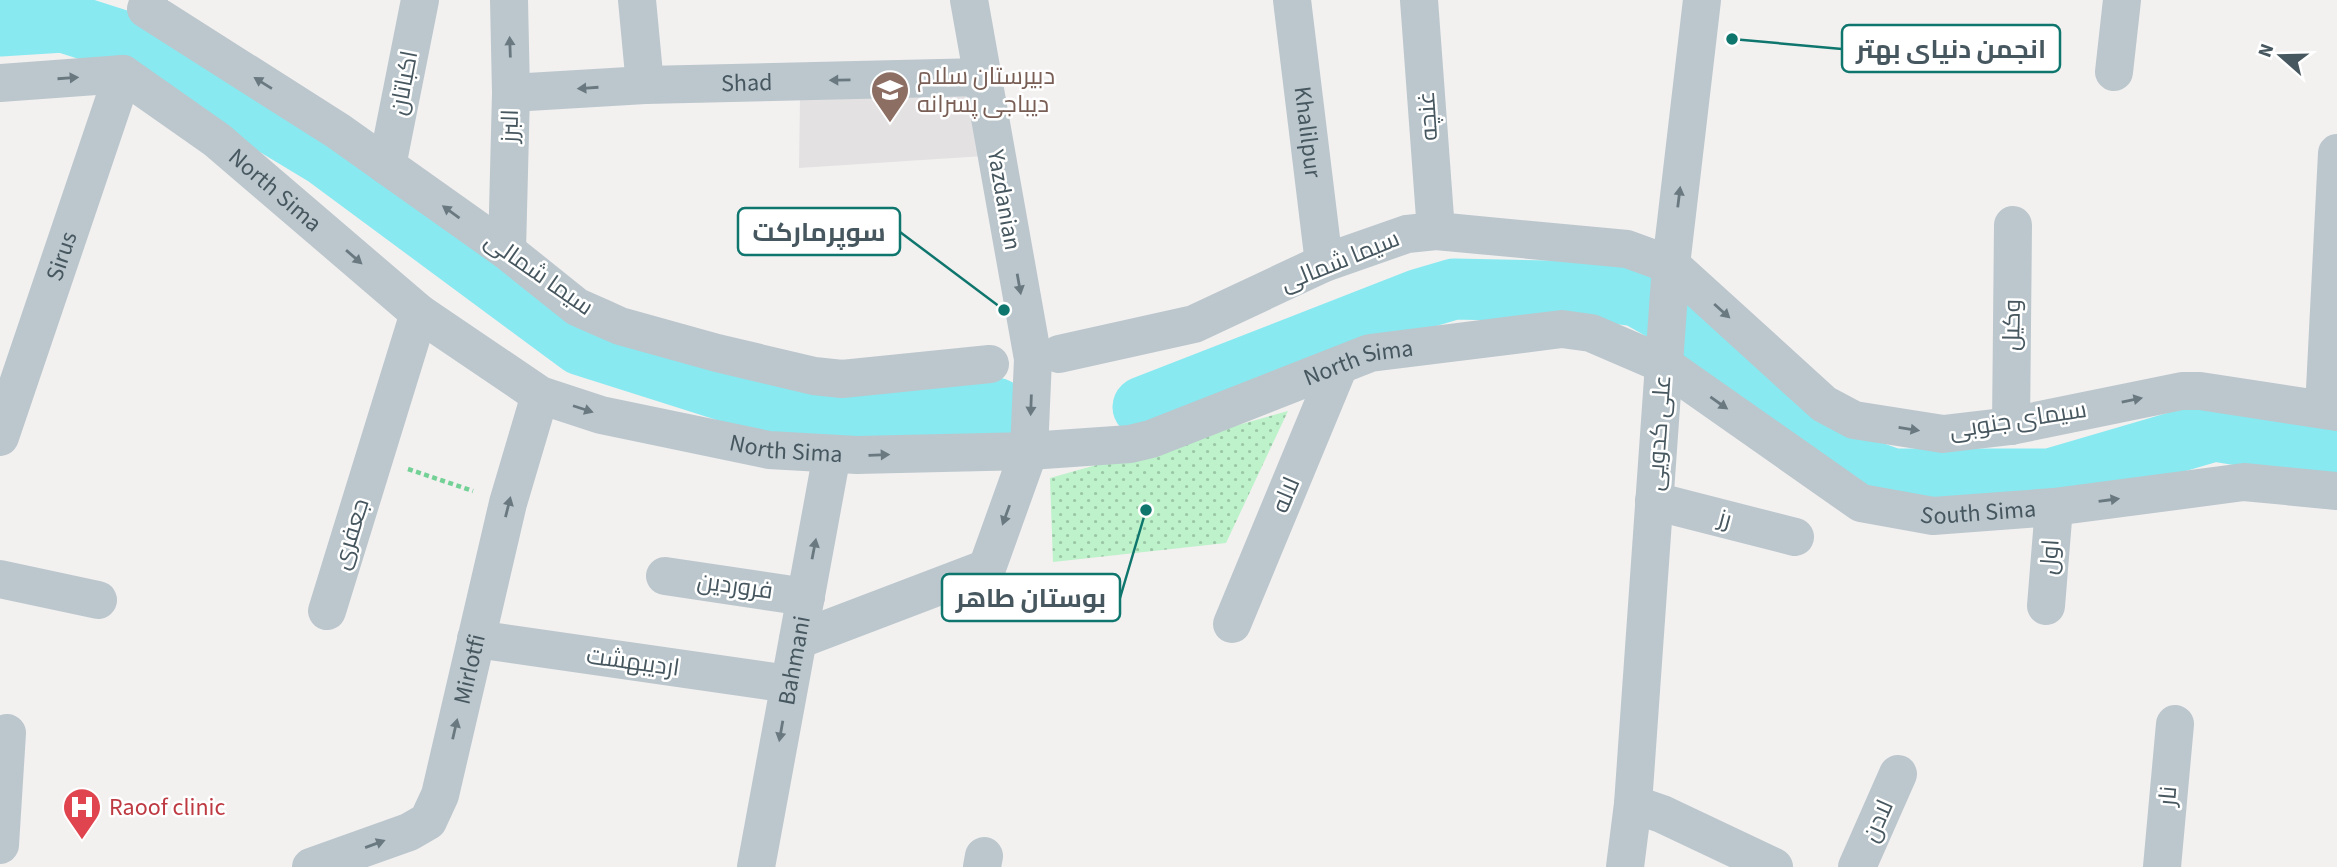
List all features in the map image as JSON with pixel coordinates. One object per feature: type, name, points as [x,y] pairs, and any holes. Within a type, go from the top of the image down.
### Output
[{"type":"street","name":"اکباتان","points":[[387,166],[420,0]]},
{"type":"street","name":"البرز","points":[[507,251],[511,93],[509,0]]},
{"type":"street","points":[[637,0],[645,85]]},
{"type":"street","name":"Yazdanian","points":[[969,0],[982,77],[1046,356],[1029,451]]},
{"type":"street","name":"Khalilpur","points":[[1292,0],[1324,263]]},
{"type":"street","name":"غنچه","points":[[1419,0],[1436,231]]},
{"type":"street","name":"علی کدویی","points":[[1625,867],[1633,804],[1671,265],[1702,0]]},
{"type":"street","points":[[2114,72],[2122,0]]},
{"type":"street","name":"سیما شمالی","points":[[148,5],[338,131],[507,251],[577,307],[620,326],[802,373],[842,379],[990,364]]},
{"type":"street","points":[[0,83],[122,74]]},
{"type":"street","name":"North Sima","points":[[122,74],[217,139],[419,313],[540,395],[601,415],[769,450],[857,455],[1029,451],[1130,443],[1151,439],[1370,353],[1562,329],[1591,332],[1663,364]]},
{"type":"street","name":"Sirus","points":[[0,437],[122,74]]},
{"type":"street","name":"Shad","points":[[511,93],[645,85],[982,77]]},
{"type":"street","points":[[2330,411],[2337,153]]},
{"type":"street","name":"وکیل","points":[[2011,426],[2013,225]]},
{"type":"street","name":"سیما شمالی","points":[[1046,356],[1194,324],[1324,263],[1408,234],[1436,231],[1627,249],[1671,265]]},
{"type":"street","name":"سیمای جنوبی","points":[[1671,265],[1825,404],[1854,420],[1943,434],[2011,426],[2182,391],[2200,391],[2330,411]]},
{"type":"street","name":"جعفری","points":[[327,611],[419,313]]},
{"type":"street","name":"South Sima","points":[[1663,364],[1861,503],[1933,516],[2054,508],[2244,482],[2337,491]]},
{"type":"street","name":"لاله","points":[[1232,624],[1339,366]]},
{"type":"street","name":"Mirlotfi","points":[[311,867],[409,832],[428,821],[440,795],[508,503],[540,395]]},
{"type":"street","points":[[798,640],[987,568],[1029,451]]},
{"type":"street","name":"Bahmani","points":[[756,867],[832,453]]},
{"type":"street","name":"رز","points":[[1654,501],[1795,537]]},
{"type":"street","name":"اول","points":[[2046,606],[2054,508]]},
{"type":"street","name":"فروردین","points":[[665,576],[806,597]]},
{"type":"street","points":[[0,579],[97,600]]},
{"type":"street","name":"اردیبهشت","points":[[476,639],[789,684]]},
{"type":"street","name":"نار","points":[[2162,867],[2175,724]]},
{"type":"street","points":[[0,845],[7,733]]},
{"type":"street","name":"لادن","points":[[1857,867],[1898,774]]},
{"type":"street","points":[[1633,804],[1662,814],[1774,867]]},
{"type":"path","points":[[374,458],[508,503]]},
{"type":"shaded area","name":"دبیرستان سلام دیباجی پسرانه","points":[[975,89],[984,156],[799,168],[800,92]]},
{"type":"green space","points":[[1288,411],[1226,543],[1053,562],[1050,478]]},
{"type":"waterway","points":[[0,26],[63,22],[129,43],[324,155],[581,345],[814,419],[996,408]]},
{"type":"waterway","points":[[1143,407],[1420,299],[1454,289],[1605,292],[1637,296],[1688,325],[1859,467],[1893,479],[2050,479],[2214,431],[2337,451]]},
{"type":"place","name":"انجمن دنیای بهتر","points":[[1732,39]]},
{"type":"place","name":"دبیرستان سلام دیباجی پسرانه","points":[[890,124]]},
{"type":"place","name":"سوپرمارکت","points":[[1004,310]]},
{"type":"place","name":"بوستان طاهر","points":[[1146,510]]},
{"type":"place","name":"Raoof clinic","points":[[82,841]]}]
